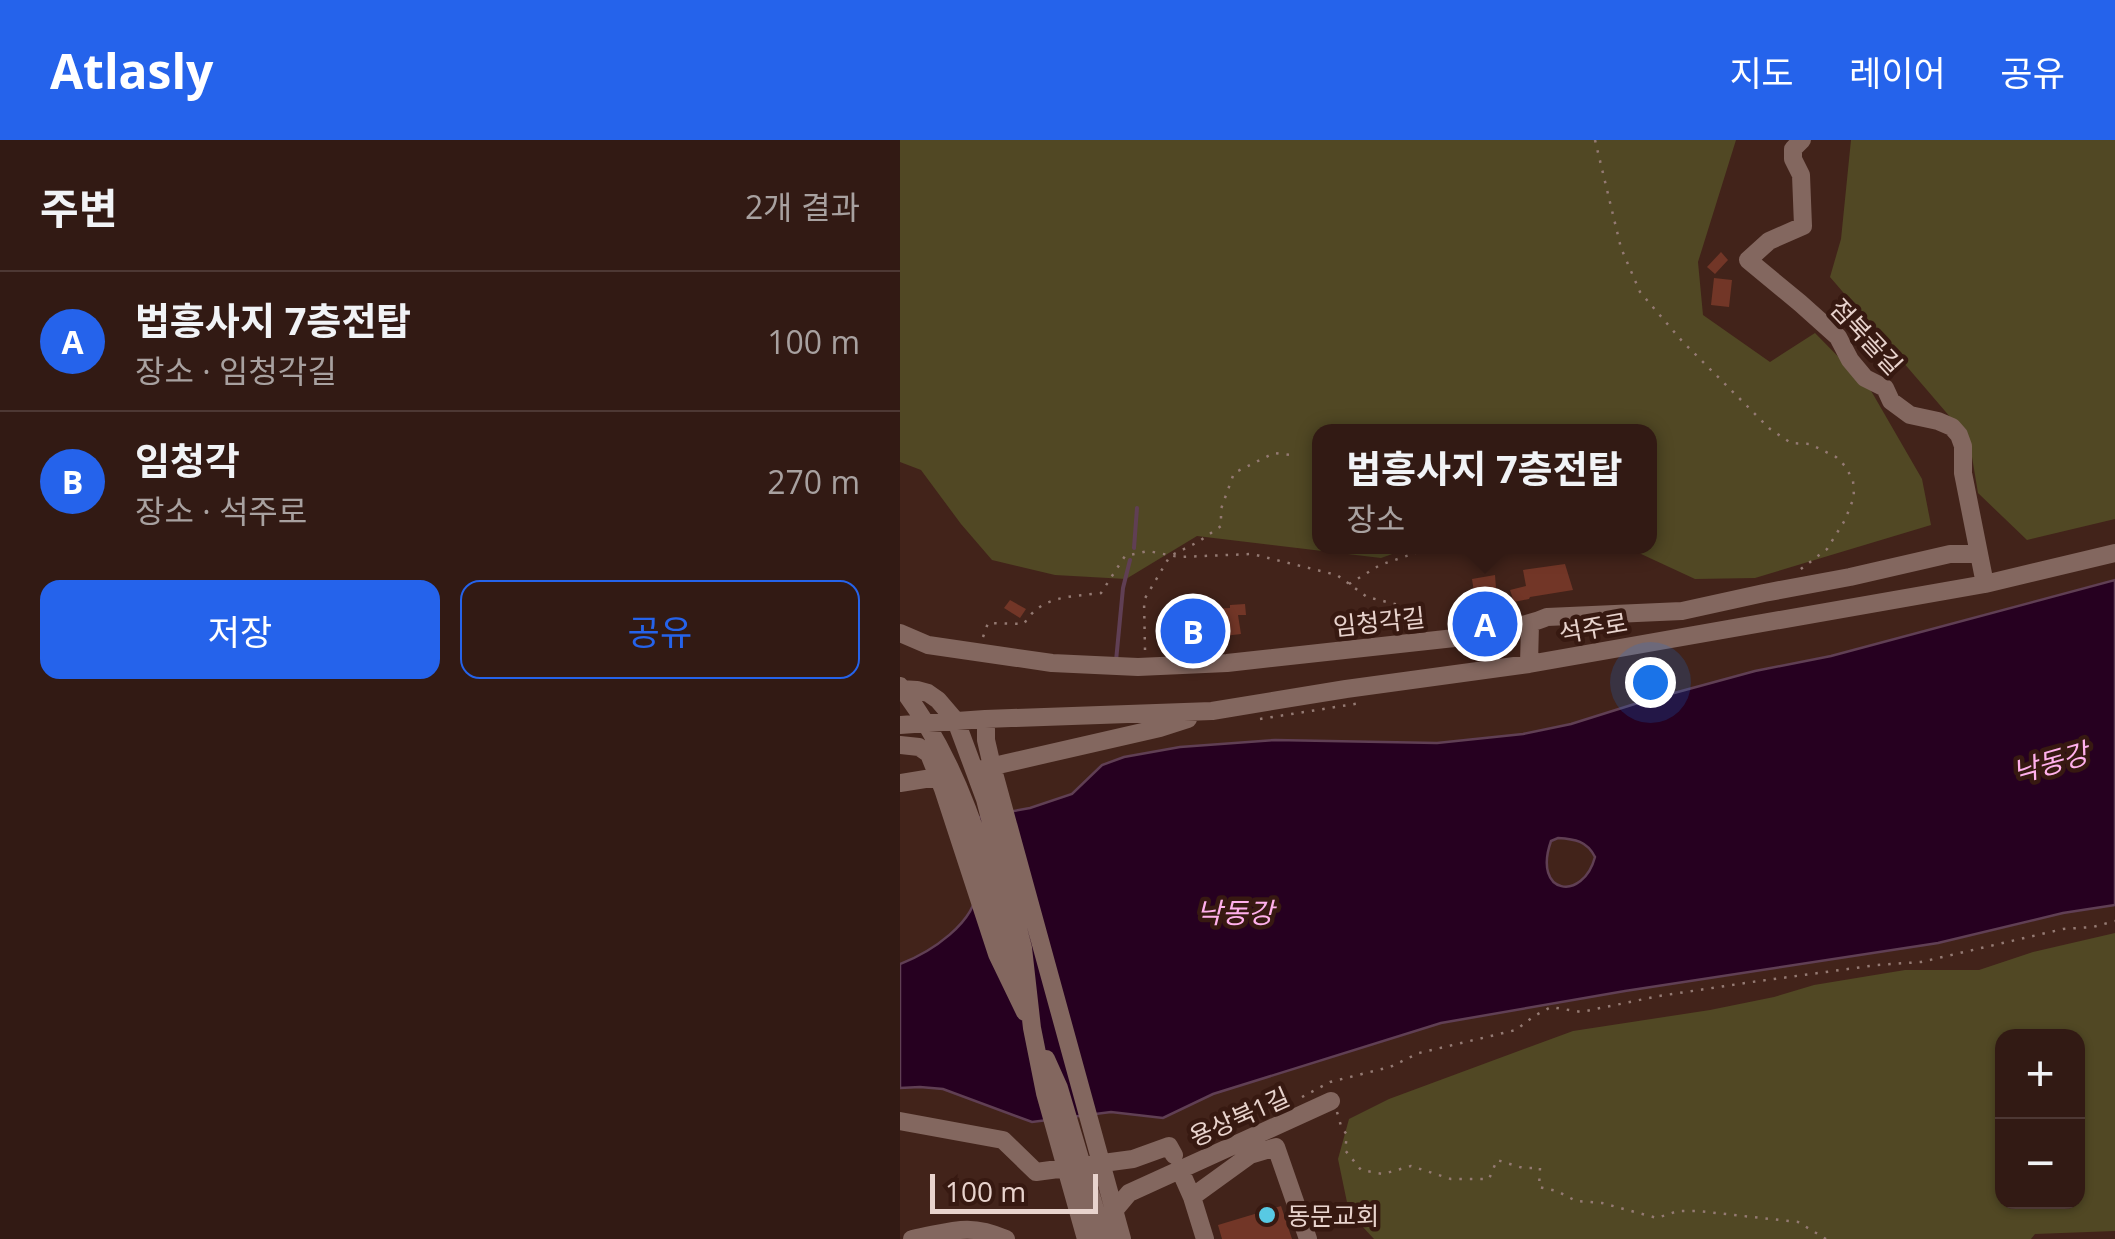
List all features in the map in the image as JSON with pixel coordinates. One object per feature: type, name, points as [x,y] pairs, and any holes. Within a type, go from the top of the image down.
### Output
[{"type":"street","name":"점북골길","points":[[1802,140],[1793,150],[1800,175],[1803,226],[1769,240],[1748,260],[1838,337],[1850,360],[1865,378],[1885,388],[1891,401],[1910,415],[1938,421],[1959,435],[1984,584]]},
{"type":"street","name":"석주로","points":[[956,721],[1212,711],[1529,664],[1984,584],[2115,553]]},
{"type":"street","name":"임청각길","points":[[900,633],[928,645],[1052,663],[1227,664],[1490,634],[1547,616],[1682,611],[1950,554],[1979,554]]},
{"type":"street","points":[[1529,664],[1530,624]]},
{"type":"street","points":[[900,688],[928,693],[956,721],[985,799],[1023,948],[1044,1093],[1086,1239]]},
{"type":"street","points":[[900,688],[938,740],[956,778],[982,848],[1032,1028]]},
{"type":"street","points":[[900,783],[1160,728],[1212,711]]},
{"type":"street","points":[[900,725],[956,721]]},
{"type":"street","points":[[900,737],[956,721]]},
{"type":"street","points":[[986,734],[1122,1239]]},
{"type":"street","points":[[900,746],[919,747],[929,754],[997,954],[1059,1088],[1104,1239]]},
{"type":"street","name":"용상북1길","points":[[1206,1239],[1177,1162],[1331,1101]]},
{"type":"street","points":[[900,1121],[1003,1140],[1036,1172],[1134,1159],[1169,1146],[1177,1162],[1130,1193],[1113,1212]]},
{"type":"street","points":[[1250,1155],[1258,1133]]},
{"type":"street","points":[[1192,1198],[1250,1155],[1276,1147],[1308,1239]]},
{"type":"street","points":[[1075,1239],[1080,1218]]},
{"type":"street","points":[[912,1239],[970,1228],[1006,1239]]},
{"type":"path","points":[[1595,140],[1621,248],[1640,292],[1682,341],[1770,429],[1791,443],[1810,444],[1836,457],[1853,480],[1854,497],[1845,520],[1827,549],[1795,574],[1790,589]]},
{"type":"path","points":[[1146,666],[1144,600],[1170,556],[1221,526],[1221,509],[1234,474],[1274,453],[1292,455]]},
{"type":"path","points":[[982,653],[988,623],[1024,624],[1031,612],[1056,598],[1101,593],[1125,556],[1148,552],[1179,558],[1252,554],[1336,575],[1367,597],[1399,605],[1403,611],[1382,623],[1348,634],[1350,650]]},
{"type":"path","points":[[1348,584],[1380,565],[1412,554]]},
{"type":"path","points":[[1292,1103],[1330,1082],[1390,1068],[1419,1053],[1516,1030],[1551,1007],[1581,1012],[1752,982],[1920,962],[2115,921]]},
{"type":"path","points":[[1331,1101],[1347,1135],[1346,1150],[1361,1170],[1383,1174],[1411,1166],[1451,1178],[1489,1179],[1497,1160],[1523,1168],[1540,1168],[1539,1187],[1576,1201],[1602,1203],[1658,1218],[1678,1210],[1776,1218],[1798,1222],[1826,1239]]},
{"type":"shaded area","points":[[900,140],[1736,140],[1698,262],[1703,315],[1770,362],[1815,333],[1870,389],[1922,479],[1931,525],[1755,578],[1695,579],[1641,554],[1657,554],[1657,424],[1312,424],[1312,550],[1197,536],[1126,579],[1055,575],[992,560],[921,470],[900,462]]},
{"type":"shaded area","points":[[1851,140],[2115,140],[2115,519],[2027,540],[1978,493],[1969,439],[1830,277],[1841,239]]},
{"type":"shaded area","points":[[1348,554],[1392,554],[1381,558]]},
{"type":"shaded area","points":[[2115,933],[2115,1231],[2035,1234],[2031,1239],[1374,1239],[1349,1212],[1338,1159],[1349,1119],[1389,1099],[1573,1031],[1710,1010],[1814,985],[1905,970],[1979,970],[2033,952]]},
{"type":"water","name":"낙동강","points":[[2115,580],[2115,905],[2063,913],[1938,943],[1441,1023],[1213,1094],[1163,1118],[1111,1112],[1032,1122],[943,1089],[900,1088],[900,964],[937,944],[969,913],[977,887],[970,830],[980,817],[1030,808],[1072,794],[1102,765],[1124,757],[1180,747],[1275,740],[1437,743],[1523,734],[1755,671],[1831,656]],"holes":[[[1558,838],[1584,844],[1595,857],[1589,871],[1571,886],[1553,882],[1548,873],[1551,841]]]},
{"type":"building","points":[[1721,252],[1728,260],[1715,274],[1707,267]]},
{"type":"building","points":[[1714,278],[1732,280],[1729,307],[1711,305]]},
{"type":"building","points":[[1565,564],[1573,590],[1514,602],[1510,590],[1526,586],[1523,570]]},
{"type":"building","points":[[1495,575],[1496,588],[1474,592],[1472,579]]},
{"type":"building","points":[[1010,600],[1026,609],[1020,618],[1004,608]]},
{"type":"building","points":[[1245,604],[1246,615],[1238,615],[1241,634],[1224,636],[1226,648],[1169,651],[1167,611]]},
{"type":"building","name":"동문교회","points":[[1281,1206],[1292,1239],[1222,1239],[1218,1225]]},
{"type":"waterway","points":[[1134,548],[1137,508]]},
{"type":"waterway","points":[[1116,661],[1123,588],[1130,560]]},
{"type":"place","name":"법흥사지 7층전탑","points":[[1485,624]]},
{"type":"place","name":"임청각","points":[[1193,631]]},
{"type":"place","name":"동문교회","points":[[1267,1215]]}]
